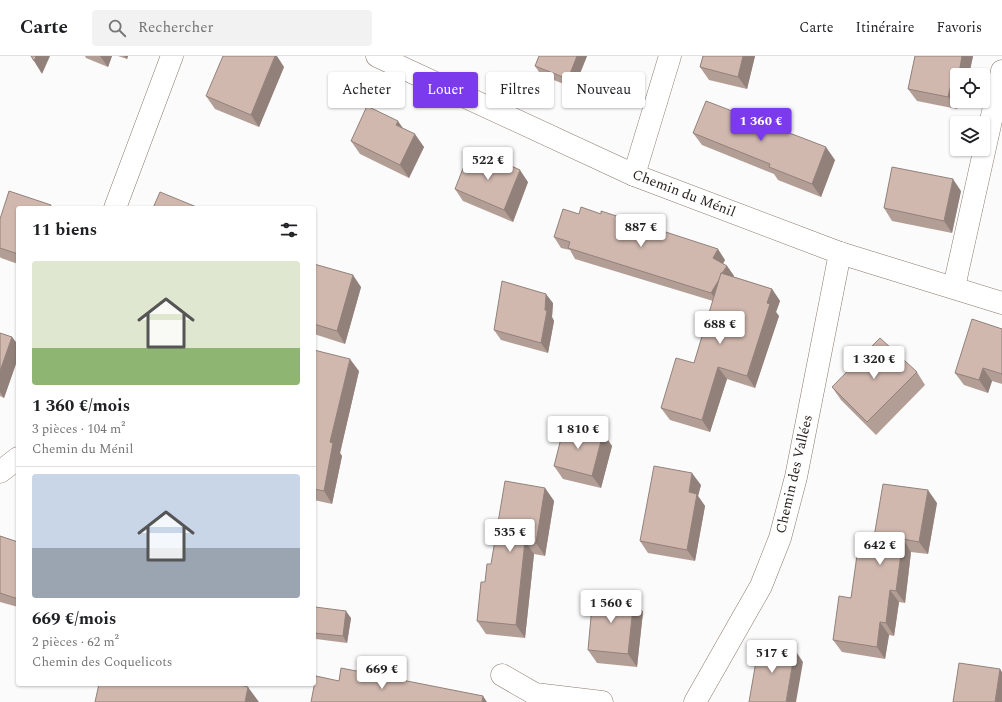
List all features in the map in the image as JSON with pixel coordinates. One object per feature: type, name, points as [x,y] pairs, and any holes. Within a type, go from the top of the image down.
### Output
[{"type":"street","points":[[116,206],[172,56]]},
{"type":"street","name":"Chemin du Ménil","points":[[377,56],[634,175],[840,253],[1002,303]]},
{"type":"street","points":[[634,175],[670,56]]},
{"type":"street","points":[[954,288],[1002,71]]},
{"type":"street","name":"Chemin des Vallées","points":[[695,702],[761,586],[780,538],[796,478],[840,253]]},
{"type":"street","points":[[0,472],[16,460]]},
{"type":"street","points":[[502,675],[535,694],[602,702]]},
{"type":"building","points":[[31,56],[36,56],[34,61]]},
{"type":"building","points":[[223,56],[275,56],[251,115],[206,96]]},
{"type":"building","points":[[539,56],[577,56],[571,72],[562,72],[562,77],[554,73],[554,72],[535,66]]},
{"type":"building","points":[[703,56],[743,56],[738,77],[700,67]]},
{"type":"building","points":[[915,56],[962,56],[960,68],[950,68],[950,89],[948,97],[908,89]]},
{"type":"building","points":[[706,101],[826,147],[812,184],[769,167],[770,164],[693,133]]},
{"type":"building","points":[[366,108],[371,108],[398,121],[396,125],[415,134],[400,165],[351,141]]},
{"type":"building","points":[[469,153],[492,163],[494,158],[520,170],[504,210],[455,189]]},
{"type":"building","points":[[892,167],[953,179],[944,221],[884,208]]},
{"type":"building","points":[[9,191],[51,205],[16,206],[16,253],[0,248],[0,219]]},
{"type":"building","points":[[160,192],[194,206],[154,206]]},
{"type":"building","points":[[581,207],[601,214],[601,211],[718,249],[713,258],[727,266],[721,273],[720,278],[711,293],[568,248],[570,242],[554,237],[563,209],[579,214]]},
{"type":"building","points":[[316,265],[353,275],[337,331],[316,325]]},
{"type":"building","points":[[721,273],[772,289],[767,303],[770,304],[747,376],[718,367],[702,420],[661,408],[676,358],[694,363]]},
{"type":"building","points":[[502,281],[546,294],[545,310],[547,311],[541,343],[494,330]]},
{"type":"building","points":[[972,319],[1002,329],[1002,374],[983,368],[979,380],[955,373]]},
{"type":"building","points":[[0,333],[12,337],[0,371]]},
{"type":"building","points":[[880,338],[917,372],[867,422],[832,387]]},
{"type":"building","points":[[316,350],[350,359],[330,442],[333,443],[324,491],[316,489]]},
{"type":"building","points":[[565,423],[603,433],[592,476],[554,466]]},
{"type":"building","points":[[654,466],[692,473],[689,492],[697,494],[687,550],[640,541]]},
{"type":"building","points":[[505,481],[545,488],[536,543],[525,541],[516,625],[477,621],[481,582],[485,582],[487,564],[491,564]]},
{"type":"building","points":[[883,484],[928,490],[919,542],[903,539],[896,591],[890,590],[886,623],[880,622],[877,647],[833,640],[839,596],[851,598],[859,541],[873,543]]},
{"type":"building","points":[[0,536],[16,541],[16,598],[0,593]]},
{"type":"building","points":[[593,595],[634,599],[628,654],[588,650]]},
{"type":"building","points":[[316,607],[346,611],[343,636],[316,633]]},
{"type":"building","points":[[759,644],[795,650],[786,702],[749,702]]},
{"type":"building","points":[[959,663],[1000,669],[995,702],[953,702]]},
{"type":"building","points":[[341,668],[483,696],[482,702],[311,702],[314,686],[316,686],[316,676],[339,681]]},
{"type":"building","points":[[99,686],[248,687],[245,702],[95,702]]}]
